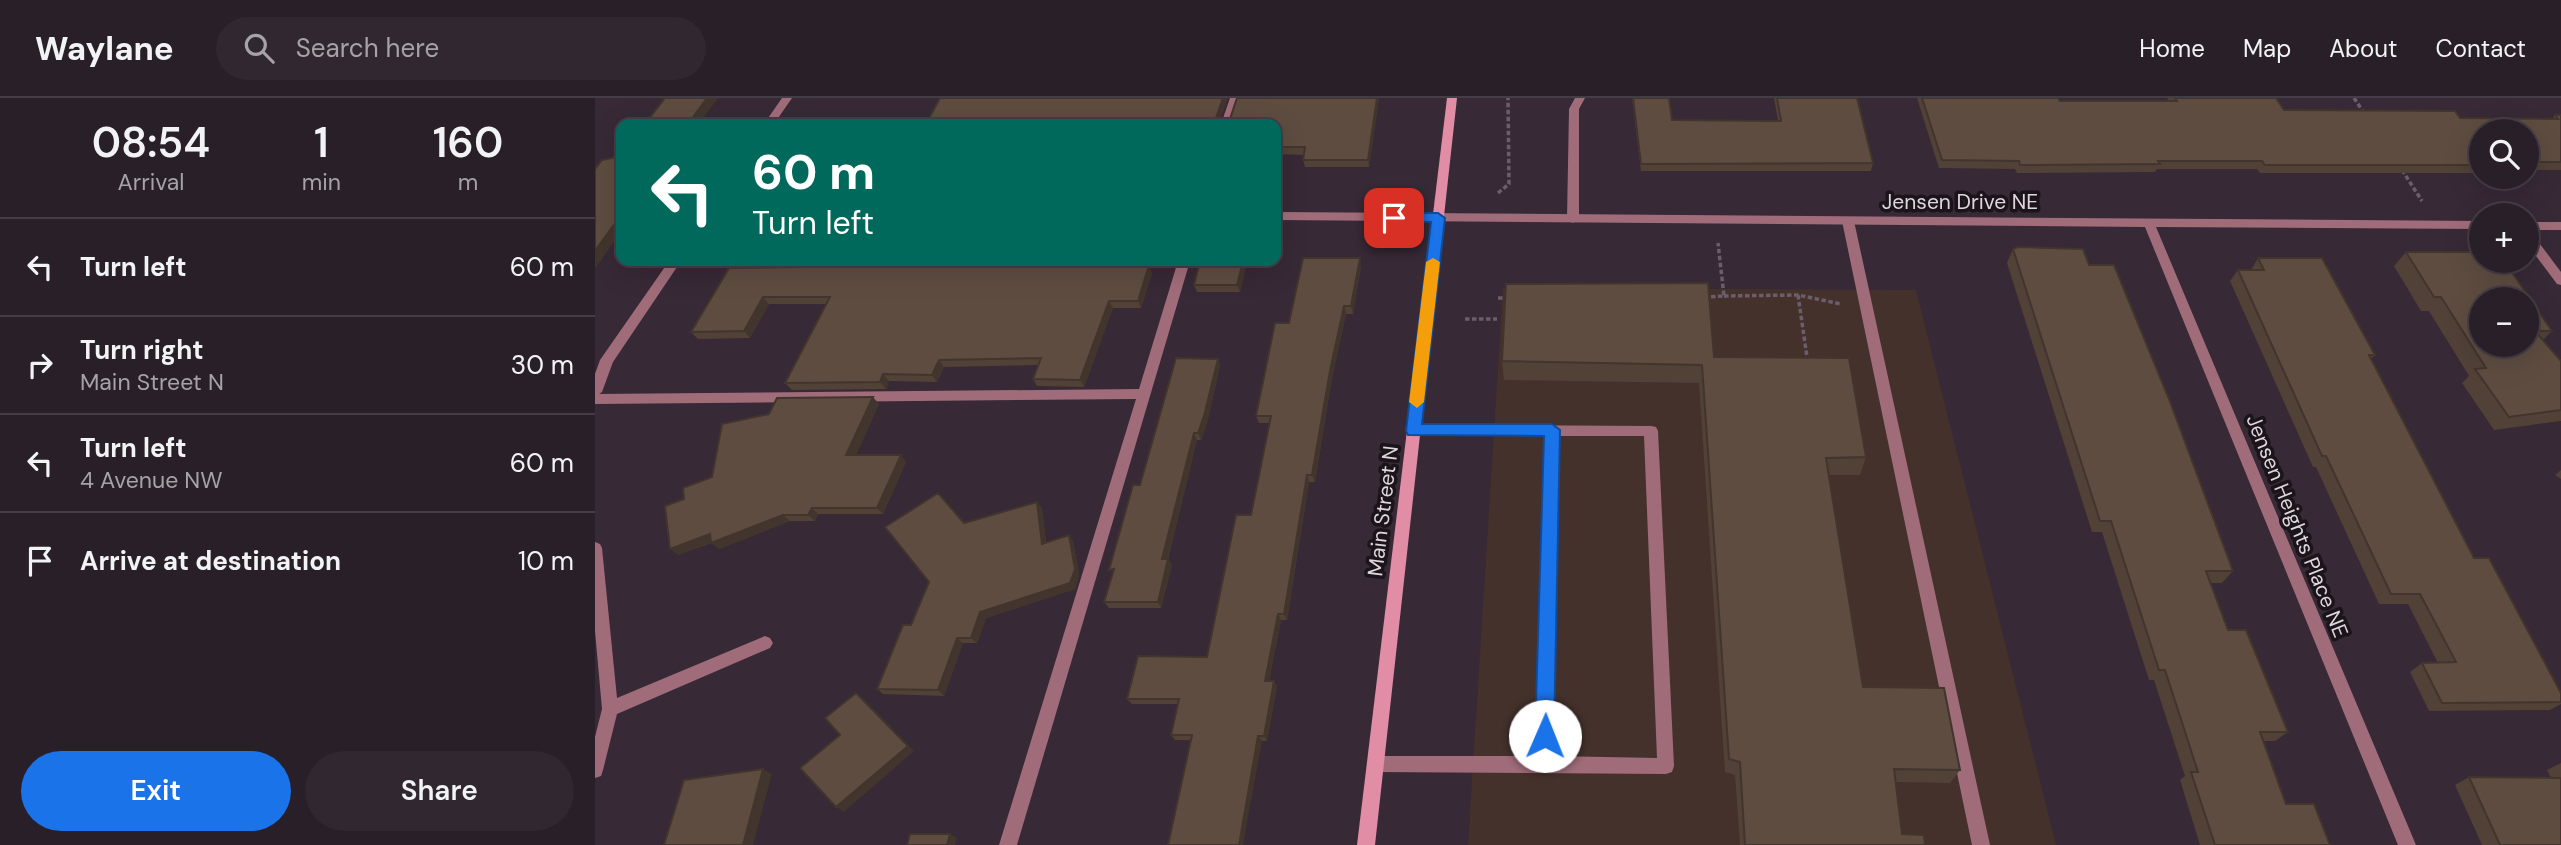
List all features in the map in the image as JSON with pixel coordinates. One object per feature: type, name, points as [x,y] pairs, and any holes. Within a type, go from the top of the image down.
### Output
[{"type":"main road","name":"Main Street N","points":[[1366,845],[1452,98]]},
{"type":"street","points":[[772,119],[787,98]]},
{"type":"street","points":[[1228,119],[1235,98]]},
{"type":"street","points":[[1573,219],[1574,108],[1580,98]]},
{"type":"street","name":"Jensen Drive NE","points":[[1281,216],[2469,225]]},
{"type":"street","points":[[1848,221],[1981,845]]},
{"type":"street","name":"Jensen Heights Place NE","points":[[2149,223],[2407,845]]},
{"type":"street","points":[[2539,226],[2561,226]]},
{"type":"street","points":[[2539,251],[2561,281]]},
{"type":"street","points":[[595,393],[607,360],[672,266]]},
{"type":"street","points":[[1008,845],[1182,266]]},
{"type":"street","points":[[595,399],[1144,394]]},
{"type":"street","points":[[1544,764],[1552,430]]},
{"type":"street","points":[[1375,764],[1666,766],[1651,431],[1413,431]]},
{"type":"street","points":[[595,548],[610,709],[595,770]]},
{"type":"street","points":[[610,709],[765,643]]},
{"type":"path","points":[[1497,193],[1509,184],[1508,98]]},
{"type":"path","points":[[2354,98],[2369,121]]},
{"type":"path","points":[[2400,167],[2438,225]]},
{"type":"path","points":[[1718,243],[1724,296]]},
{"type":"path","points":[[1798,295],[1809,369]]},
{"type":"path","points":[[1702,297],[1798,295],[1846,305]]},
{"type":"path","points":[[1498,298],[1512,298]]},
{"type":"path","points":[[1465,319],[1497,319]]},
{"type":"shaded area","points":[[1503,288],[1916,290],[2056,845],[1468,845]]},
{"type":"building","points":[[665,98],[707,98],[692,119],[649,119]]},
{"type":"building","points":[[940,98],[1223,98],[1216,118],[1230,119],[929,119]]},
{"type":"building","points":[[1237,98],[1377,98],[1368,160],[1303,160],[1305,147],[1281,147],[1281,119],[1230,119]]},
{"type":"building","points":[[1633,98],[1669,98],[1672,120],[1781,121],[1777,98],[1857,98],[1873,163],[1641,164]]},
{"type":"building","points":[[1922,98],[2177,101],[2175,98],[2276,98],[2284,110],[2455,111],[2460,118],[2558,119],[2555,115],[2561,115],[2561,162],[2539,162],[2539,119],[2469,119],[2469,165],[2265,165],[2262,161],[2158,161],[2160,164],[2020,165],[2019,161],[1942,160]]},
{"type":"building","points":[[616,157],[616,222],[595,251],[595,169],[602,160]]},
{"type":"building","points":[[2013,249],[2083,249],[2089,265],[2114,265],[2169,399],[2233,571],[2206,571],[2228,630],[2246,630],[2288,732],[2260,732],[2286,804],[2314,804],[2330,845],[2215,845],[2191,772],[2198,772],[2165,670],[2159,670],[2111,521],[2100,521]]},
{"type":"building","points":[[2406,252],[2469,252],[2469,273],[2512,273],[2522,287],[2469,287],[2469,341],[2441,297],[2434,297]]},
{"type":"building","points":[[1303,258],[1360,258],[1351,306],[1344,306],[1312,475],[1307,475],[1284,614],[1278,614],[1265,681],[1274,681],[1264,736],[1258,736],[1239,845],[1168,845],[1192,735],[1171,735],[1179,699],[1127,699],[1138,656],[1207,657],[1236,515],[1251,515],[1271,416],[1256,416],[1275,323],[1289,323]]},
{"type":"building","points":[[2258,258],[2322,258],[2375,355],[2369,355],[2474,558],[2489,558],[2561,693],[2561,702],[2442,703],[2422,663],[2456,662],[2420,594],[2391,594],[2326,456],[2322,456],[2238,270],[2264,270]]},
{"type":"building","points":[[1149,266],[1138,301],[1109,301],[1080,380],[1033,379],[1041,358],[939,360],[932,375],[883,374],[880,382],[785,383],[830,297],[763,297],[744,331],[691,332],[729,268]]},
{"type":"building","points":[[1199,266],[1242,266],[1237,285],[1194,285]]},
{"type":"building","points":[[1708,283],[1714,357],[1849,358],[1866,457],[1826,458],[1863,687],[1944,688],[1960,770],[1894,769],[1902,834],[1924,835],[1925,845],[1745,845],[1740,762],[1729,759],[1702,365],[1502,361],[1506,284]]},
{"type":"building","points":[[2539,312],[2552,331],[2539,331]]},
{"type":"building","points":[[2539,336],[2561,361],[2561,410],[2509,417],[2475,369],[2486,368],[2479,357],[2539,357]]},
{"type":"building","points":[[1176,358],[1218,359],[1204,416],[1198,433],[1194,433],[1162,559],[1168,559],[1158,602],[1104,602],[1114,569],[1109,570],[1133,485],[1140,485]]},
{"type":"building","points":[[873,397],[846,455],[901,455],[877,508],[812,508],[808,515],[783,515],[711,543],[710,534],[670,549],[665,506],[684,499],[683,488],[712,477],[722,424],[769,414],[777,398]]},
{"type":"building","points":[[938,493],[964,523],[1037,502],[1042,544],[1069,535],[1075,569],[1070,583],[980,612],[971,638],[957,638],[938,690],[877,689],[903,625],[911,625],[929,582],[885,527]]},
{"type":"building","points":[[856,693],[908,746],[836,807],[800,768],[840,735],[825,718]]},
{"type":"building","points":[[763,769],[743,845],[664,845],[684,780]]},
{"type":"building","points":[[2469,777],[2561,778],[2561,845],[2500,845]]},
{"type":"building","points":[[910,834],[950,834],[947,845],[907,845]]},
{"type":"slow traffic","points":[[1417,402],[1433,262]]},
{"type":"route","points":[[1394,218],[1438,218],[1413,431],[1552,430],[1545,736]]}]
